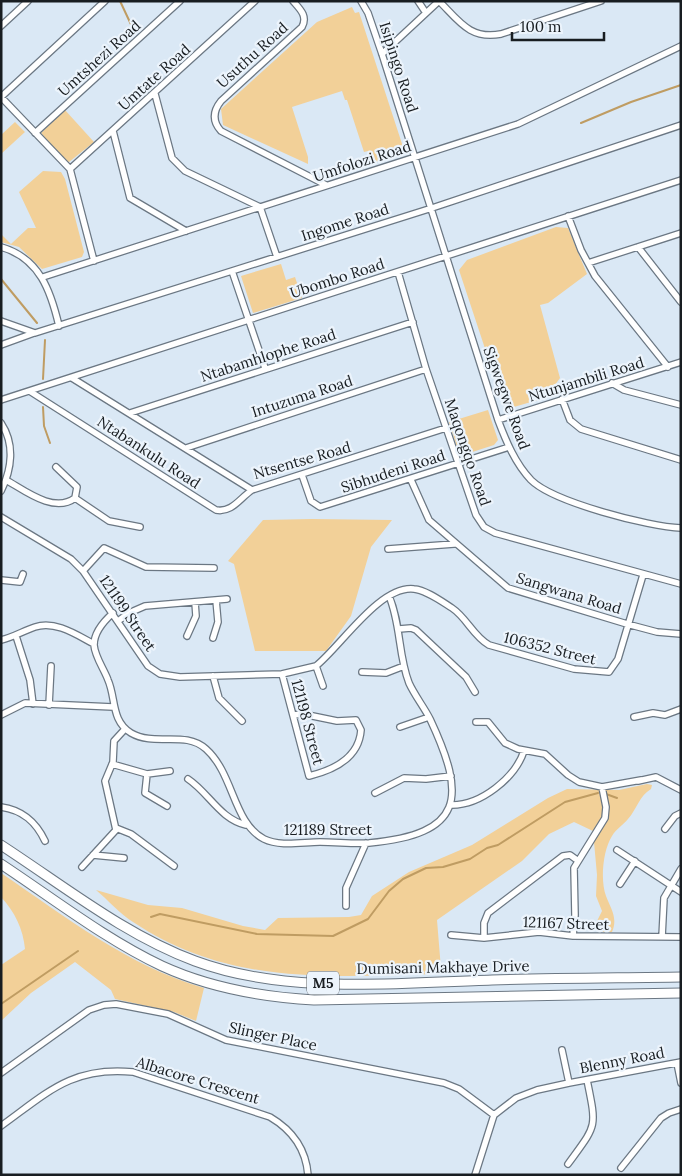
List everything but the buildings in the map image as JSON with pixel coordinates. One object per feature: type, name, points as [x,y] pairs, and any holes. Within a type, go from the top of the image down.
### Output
[{"type":"main road","name":"Dumisani Makhaye Drive","points":[[1,845],[112,919],[156,944],[202,963],[252,977],[285,982],[338,983],[681,977]]},
{"type":"main road","name":"Dumisani Makhaye Drive","points":[[1,864],[108,936],[153,961],[200,980],[253,994],[314,1000],[681,993]]},
{"type":"street","points":[[1,26],[28,1]]},
{"type":"street","points":[[94,261],[70,170],[1,97],[104,1]]},
{"type":"street","name":"Umtshezi Road","points":[[36,133],[180,1]]},
{"type":"street","name":"Umtate Road","points":[[70,170],[255,1]]},
{"type":"street","name":"Usuthu Road","points":[[293,1],[304,17],[302,27],[221,101],[215,110],[214,120],[221,131],[326,185]]},
{"type":"street","name":"Isipingo Road","points":[[361,1],[368,13],[382,54],[446,256]]},
{"type":"street","points":[[418,1],[426,13]]},
{"type":"street","points":[[382,54],[439,1],[468,29],[476,34],[487,36],[501,34],[601,1]]},
{"type":"street","name":"Umfolozi Road","points":[[43,277],[518,124],[681,46]]},
{"type":"street","points":[[154,94],[169,150],[179,167],[260,207],[277,257]]},
{"type":"street","name":"Ingome Road","points":[[1,345],[432,208],[681,125]]},
{"type":"street","points":[[113,132],[130,198],[186,231]]},
{"type":"street","name":"Ubombo Road","points":[[1,400],[31,392],[681,180]]},
{"type":"street","points":[[568,216],[588,263],[668,366]]},
{"type":"street","points":[[588,263],[681,233]]},
{"type":"street","points":[[638,247],[681,302]]},
{"type":"street","points":[[1,248],[15,252],[43,277],[53,300],[59,326]]},
{"type":"street","name":"Sigwegwe Road","points":[[446,256],[498,420],[509,447],[522,470],[540,488],[551,494],[626,517],[681,528]]},
{"type":"street","points":[[232,271],[265,368]]},
{"type":"street","name":"Maqongqo Road","points":[[398,272],[426,369],[476,515],[488,530],[643,575],[681,584]]},
{"type":"street","points":[[1,321],[35,333]]},
{"type":"street","name":"Ntabamhlophe Road","points":[[130,413],[265,368],[413,322]]},
{"type":"street","points":[[15,327],[18,334],[16,340]]},
{"type":"street","name":"Ntunjambili Road","points":[[498,420],[681,362]]},
{"type":"street","name":"Intuzuma Road","points":[[186,448],[426,369]]},
{"type":"street","name":"Ntsentse Road","points":[[72,378],[252,490],[446,428]]},
{"type":"street","points":[[612,383],[624,390],[681,406]]},
{"type":"street","name":"Ntabankulu Road","points":[[31,392],[216,510],[230,509],[252,490]]},
{"type":"street","points":[[562,399],[570,420],[580,429],[681,460]]},
{"type":"street","points":[[1,424],[6,431],[12,450],[6,480],[1,491]]},
{"type":"street","name":"Sibhudeni Road","points":[[302,475],[311,501],[320,507],[411,480],[509,447]]},
{"type":"street","points":[[56,466],[76,485],[75,498]]},
{"type":"street","points":[[6,480],[53,503],[66,503],[75,498]]},
{"type":"street","name":"Sangwana Road","points":[[411,480],[428,520],[454,544],[513,591],[657,632],[681,634]]},
{"type":"street","points":[[75,498],[110,521],[140,527]]},
{"type":"street","name":"121199 Street","points":[[1,517],[63,555],[84,571],[153,671],[166,676],[282,674],[316,666]]},
{"type":"street","points":[[388,549],[454,544]]},
{"type":"street","points":[[84,571],[104,548],[146,567],[214,568]]},
{"type":"street","points":[[1,580],[20,582],[23,574]]},
{"type":"street","name":"106352 Street","points":[[316,666],[334,651],[376,604],[389,596],[409,589],[422,591],[460,614],[479,639],[489,645],[574,669],[600,673],[609,672],[616,665],[643,575]]},
{"type":"street","points":[[389,596],[399,629],[404,666],[410,684],[429,717],[451,776],[453,786],[452,805],[470,802],[492,789],[518,766],[524,751]]},
{"type":"street","points":[[118,621],[129,613],[145,606],[227,599]]},
{"type":"street","points":[[214,638],[218,622],[216,600]]},
{"type":"street","points":[[187,636],[196,616],[195,602]]},
{"type":"street","points":[[113,614],[101,626],[94,644],[111,686],[113,707],[125,729],[149,740],[188,740],[205,748],[226,774],[246,825]]},
{"type":"street","points":[[1,640],[36,627],[54,626],[94,644]]},
{"type":"street","points":[[399,629],[411,628],[416,630],[466,677],[475,692]]},
{"type":"street","points":[[16,636],[30,680],[34,704]]},
{"type":"street","points":[[49,705],[51,666]]},
{"type":"street","points":[[316,666],[323,686]]},
{"type":"street","points":[[362,672],[386,672],[404,666]]},
{"type":"street","name":"121198 Street","points":[[282,674],[309,776],[335,768],[349,756],[360,737],[360,724],[354,720],[337,721],[303,714],[293,715]]},
{"type":"street","points":[[214,676],[219,698],[242,721]]},
{"type":"street","points":[[1,715],[25,702],[49,705],[113,707]]},
{"type":"street","points":[[634,717],[653,713],[665,714],[681,709]]},
{"type":"street","points":[[400,727],[429,717]]},
{"type":"street","points":[[476,722],[488,722],[505,743],[524,751],[541,752],[571,778],[602,787],[656,777],[681,790]]},
{"type":"street","points":[[82,867],[113,834],[116,828],[105,784],[106,775],[112,764],[114,742],[125,729]]},
{"type":"street","points":[[112,764],[147,774],[170,771]]},
{"type":"street","points":[[147,774],[145,793],[167,806]]},
{"type":"street","points":[[375,793],[404,778],[426,779],[451,776]]},
{"type":"street","name":"121189 Street","points":[[188,779],[230,819],[246,825],[264,839],[272,842],[366,843],[396,840],[417,834],[437,824],[452,805]]},
{"type":"street","points":[[632,782],[641,780]]},
{"type":"street","points":[[573,936],[575,914],[573,875],[577,860],[605,818],[606,807],[602,787]]},
{"type":"street","points":[[1,807],[16,810],[28,817],[38,828],[44,841]]},
{"type":"street","points":[[665,829],[675,816],[681,813]]},
{"type":"street","points":[[116,828],[131,834],[174,866]]},
{"type":"street","points":[[346,906],[346,888],[366,843]]},
{"type":"street","points":[[617,850],[681,892]]},
{"type":"street","points":[[93,855],[124,858]]},
{"type":"street","points":[[484,938],[484,923],[488,913],[563,856],[570,855],[577,860]]},
{"type":"street","points":[[620,884],[635,861]]},
{"type":"street","points":[[662,938],[663,906],[670,884],[681,869]]},
{"type":"street","name":"121167 Street","points":[[451,935],[484,938],[532,932],[573,936],[681,938]]},
{"type":"street","name":"Slinger Place","points":[[1,1072],[89,1010],[104,1005],[116,1004],[168,1014],[226,1040],[444,1083],[458,1089],[494,1115]]},
{"type":"street","name":"Blenny Road","points":[[562,1050],[568,1083]]},
{"type":"street","points":[[679,1062],[681,1083]]},
{"type":"street","name":"Blenny Road","points":[[494,1115],[509,1102],[525,1094],[568,1083],[679,1062]]},
{"type":"street","name":"Albacore Crescent","points":[[1,1126],[52,1090],[81,1075],[112,1070],[132,1072],[275,1119],[288,1130],[300,1145],[308,1175]]},
{"type":"street","points":[[568,1164],[594,1126],[594,1114],[587,1080]]},
{"type":"street","points":[[621,1168],[661,1118],[681,1109]]},
{"type":"street","points":[[475,1175],[494,1115]]},
{"type":"shaded area","points":[[352,7],[355,13],[359,12],[405,153],[372,163],[368,151],[364,152],[347,100],[345,100],[342,91],[292,107],[308,157],[308,164],[223,125],[221,109],[317,22]]},
{"type":"shaded area","points":[[65,110],[94,142],[69,162],[65,161],[41,133]]},
{"type":"shaded area","points":[[15,122],[25,132],[1,154],[1,135]]},
{"type":"shaded area","points":[[43,171],[61,172],[65,179],[84,252],[82,257],[42,269],[19,247],[1,242],[1,234],[11,244],[28,228],[36,228],[19,192]]},
{"type":"shaded area","points":[[556,227],[568,228],[587,274],[548,303],[540,305],[560,378],[552,389],[540,396],[541,399],[507,409],[503,403],[459,270],[467,260]]},
{"type":"shaded area","points":[[281,264],[286,280],[295,277],[302,298],[253,313],[241,276]]},
{"type":"shaded area","points":[[488,410],[498,440],[494,445],[460,456],[449,422]]},
{"type":"shaded area","points":[[263,520],[392,520],[371,547],[351,616],[326,651],[255,651],[234,564],[228,561]]},
{"type":"shaded area","points":[[647,784],[652,785],[651,789],[644,795],[628,819],[614,834],[606,849],[603,865],[603,882],[614,918],[612,932],[604,932],[598,929],[597,921],[602,911],[596,896],[597,875],[593,831],[574,822],[549,834],[522,861],[437,920],[441,969],[434,974],[316,975],[279,973],[242,967],[205,957],[169,942],[128,919],[96,890],[148,905],[182,908],[243,926],[265,930],[278,918],[349,917],[361,915],[372,896],[409,872],[472,845],[548,798],[567,789],[619,790]]},
{"type":"shaded area","points":[[1,873],[98,939],[124,954],[176,979],[204,988],[196,1021],[174,1012],[115,999],[111,990],[75,962],[31,993],[1,1021],[1,965],[25,949],[17,921],[1,897]]},
{"type":"waterway","points":[[120,1],[135,33]]},
{"type":"waterway","points":[[581,123],[631,102],[681,85]]},
{"type":"waterway","points":[[1,279],[37,323]]},
{"type":"waterway","points":[[43,379],[45,340]]},
{"type":"waterway","points":[[43,407],[44,426],[50,443]]},
{"type":"waterway","points":[[151,917],[160,914],[257,934],[333,936],[368,919],[389,891],[403,879],[426,868],[443,867],[470,859],[487,848],[498,845],[565,802],[598,793]]},
{"type":"waterway","points":[[606,794],[617,798]]},
{"type":"waterway","points":[[1,1004],[78,951]]}]
